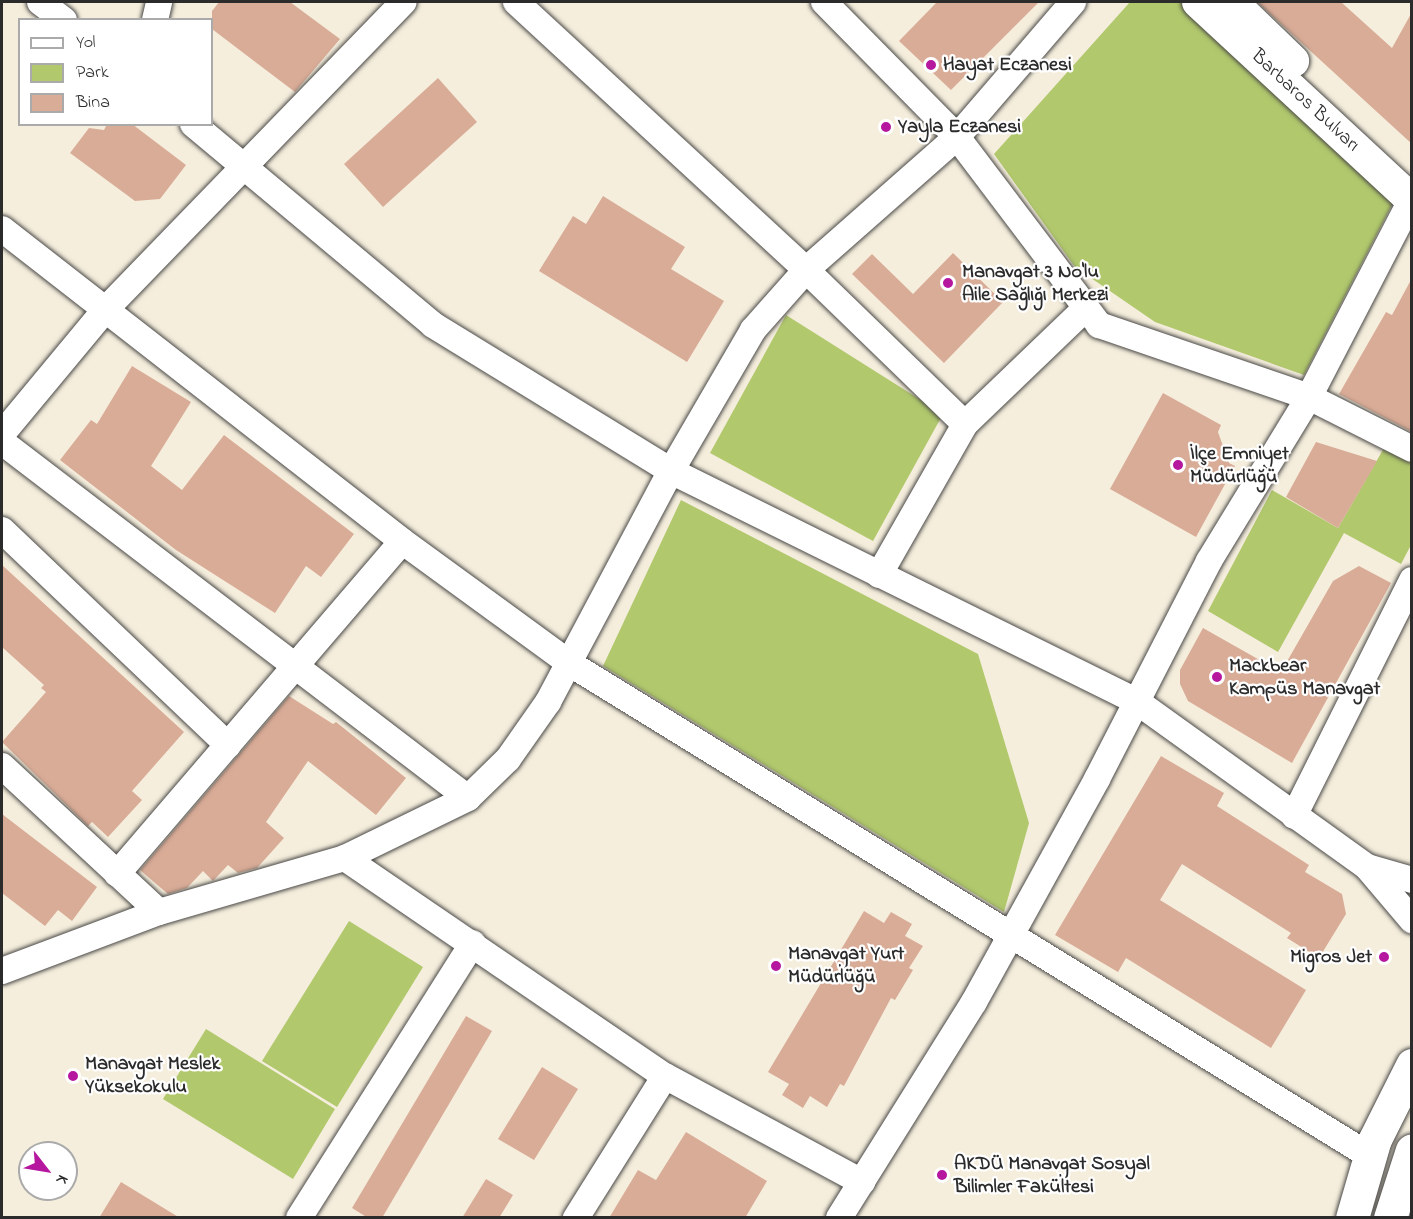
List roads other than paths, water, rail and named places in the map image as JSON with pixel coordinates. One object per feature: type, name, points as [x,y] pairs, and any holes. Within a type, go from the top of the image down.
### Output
[{"type":"main road","points":[[1352,1218],[1370,1156],[1412,1065]]},
{"type":"main road","points":[[1390,1218],[1412,1150]]},
{"type":"street","points":[[40,2],[61,18]]},
{"type":"street","points":[[155,18],[159,2]]},
{"type":"street","points":[[2,434],[105,310],[403,2]]},
{"type":"street","points":[[516,2],[806,270],[965,424]]},
{"type":"street","points":[[824,2],[957,137],[1099,326],[1309,397],[1412,449]]},
{"type":"street","points":[[2,971],[159,912],[345,858],[468,798],[508,759],[548,702],[671,471],[753,330],[806,270],[957,137],[1072,2]]},
{"type":"street","name":"Barbaros Bulvarı","points":[[1198,2],[1411,200]]},
{"type":"street","name":"Barbaros Bulvarı","points":[[1232,2],[1412,173]]},
{"type":"street","points":[[195,126],[433,325],[671,471],[1136,701],[1368,867],[1412,920]]},
{"type":"street","points":[[839,1218],[974,1002],[1209,561],[1309,397],[1411,200]]},
{"type":"street","points":[[2,229],[402,541],[569,663],[1009,936],[1370,1156]]},
{"type":"street","points":[[879,575],[965,424],[1086,308]]},
{"type":"street","points":[[2,442],[468,798]]},
{"type":"street","points":[[2,530],[228,745]]},
{"type":"street","points":[[117,874],[402,541]]},
{"type":"street","points":[[1294,816],[1412,580]]},
{"type":"street","points":[[2,766],[159,912]]},
{"type":"street","points":[[345,858],[473,943],[665,1076],[862,1182]]},
{"type":"street","points":[[1368,867],[1412,880]]},
{"type":"street","points":[[299,1218],[473,943]]},
{"type":"street","points":[[576,1218],[665,1076]]},
{"type":"place","name":"Hayat Eczanesi","points":[[931,65]]},
{"type":"place","name":"Yayla Eczanesi","points":[[886,127]]},
{"type":"place","name":"Manavgat 3 No'lu Aile Sağlığı Merkezi","points":[[948,283]]},
{"type":"place","name":"İlçe Emniyet Müdürlüğü","points":[[1178,465]]},
{"type":"place","name":"Mackbear Kampüs Manavgat","points":[[1217,677]]},
{"type":"place","name":"Migros Jet","points":[[1384,957]]},
{"type":"place","name":"Manavgat Yurt Müdürlüğü","points":[[776,966]]},
{"type":"place","name":"Manavgat Meslek Yüksekokulu","points":[[73,1076]]},
{"type":"place","name":"AKDÜ Manavgat Sosyal Bilimler Fakültesi","points":[[942,1175]]}]
